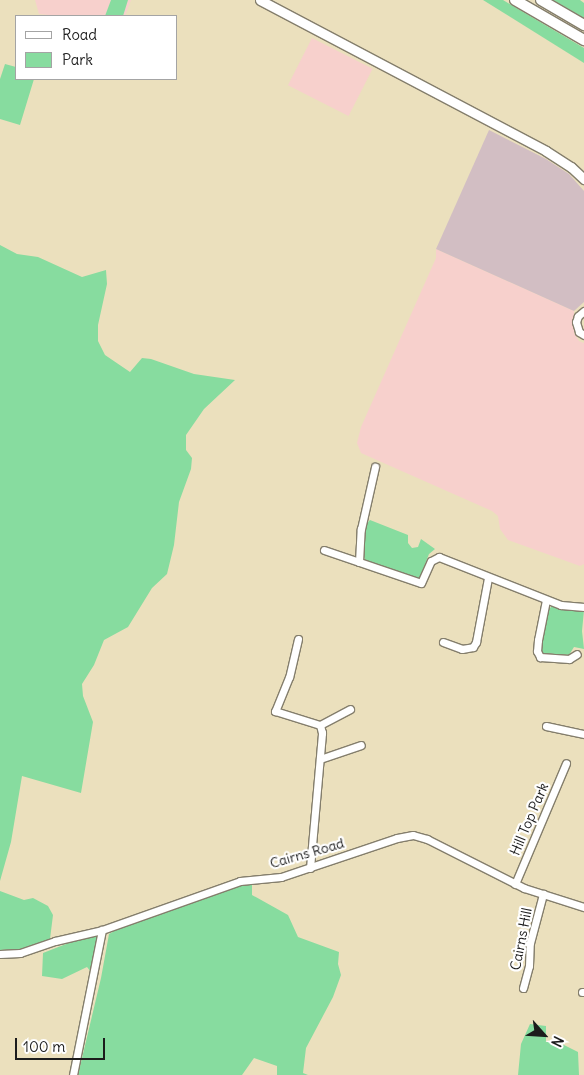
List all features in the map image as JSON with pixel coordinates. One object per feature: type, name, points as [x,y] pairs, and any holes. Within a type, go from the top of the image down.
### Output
[{"type":"highway","points":[[516,0],[584,40]]},
{"type":"highway","points":[[541,0],[584,25]]},
{"type":"main road","points":[[260,0],[546,151],[571,167],[584,179]]},
{"type":"street","points":[[584,311],[578,316],[576,322],[579,332],[584,335]]},
{"type":"street","points":[[359,562],[361,529],[375,467]]},
{"type":"street","points":[[324,550],[421,583],[431,561],[439,557],[546,600],[561,605],[584,606]]},
{"type":"street","points":[[443,642],[462,649],[473,647],[476,642],[488,578]]},
{"type":"street","points":[[546,600],[538,640],[540,657],[569,659],[577,654]]},
{"type":"street","points":[[298,639],[289,677],[275,712],[320,725],[350,709]]},
{"type":"street","points":[[310,868],[322,733],[320,725]]},
{"type":"street","points":[[546,726],[584,734]]},
{"type":"street","points":[[320,758],[361,745]]},
{"type":"street","name":"Hill Top Park","points":[[515,884],[566,763]]},
{"type":"street","name":"Cairns Road","points":[[0,954],[20,953],[55,941],[102,930],[240,881],[281,877],[396,838],[413,835],[427,839],[515,884],[584,907]]},
{"type":"street","name":"Cairns Hill","points":[[523,988],[529,966],[530,943],[543,894]]},
{"type":"street","points":[[72,1075],[102,930]]},
{"type":"shaded area","points":[[35,0],[131,0],[125,15],[39,14]]},
{"type":"shaded area","points":[[312,38],[373,69],[349,116],[288,85]]},
{"type":"shaded area","points":[[489,130],[546,159],[569,174],[584,191],[584,302],[574,311],[436,249]]},
{"type":"shaded area","points":[[436,249],[574,311],[574,333],[579,341],[584,343],[584,564],[580,566],[508,540],[500,529],[498,516],[492,511],[361,453],[357,443],[361,427],[436,258]]},
{"type":"green space","points":[[111,0],[128,0],[123,15],[105,15]]},
{"type":"green space","points":[[483,0],[503,0],[584,48],[584,63]]},
{"type":"green space","points":[[553,0],[580,0],[584,3],[584,18]]},
{"type":"green space","points":[[5,64],[15,67],[15,80],[34,80],[20,125],[0,119],[0,79]]},
{"type":"green space","points":[[0,245],[17,254],[38,257],[82,277],[106,270],[107,284],[98,325],[98,341],[105,355],[130,372],[142,358],[151,359],[194,374],[235,380],[204,409],[186,435],[186,450],[192,458],[191,469],[179,502],[174,545],[167,574],[152,588],[128,627],[104,640],[94,665],[82,684],[83,696],[93,722],[81,793],[22,776],[11,842],[0,881]]},
{"type":"green space","points":[[370,520],[408,535],[408,543],[412,548],[418,547],[421,539],[435,549],[429,554],[420,577],[417,579],[366,562],[364,557],[364,526]]},
{"type":"green space","points":[[552,606],[584,610],[582,631],[584,649],[574,647],[569,655],[541,653],[546,612]]},
{"type":"green space","points":[[241,883],[252,883],[252,895],[288,915],[298,937],[339,952],[338,964],[341,975],[333,997],[306,1048],[303,1073],[308,1075],[277,1075],[277,1066],[254,1058],[242,1075],[78,1075],[101,978],[109,934],[123,926]]},
{"type":"green space","points":[[0,891],[24,900],[33,898],[48,906],[53,915],[50,939],[20,949],[0,950]]},
{"type":"green space","points":[[102,930],[91,972],[87,967],[62,979],[42,976],[43,953]]},
{"type":"green space","points":[[530,1024],[546,1026],[546,1042],[558,1042],[578,1052],[579,1075],[518,1075],[521,1044]]}]
